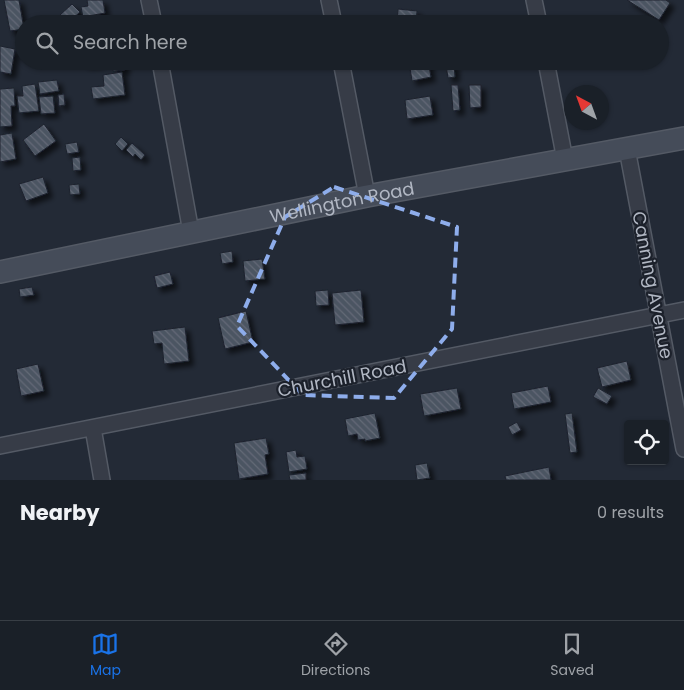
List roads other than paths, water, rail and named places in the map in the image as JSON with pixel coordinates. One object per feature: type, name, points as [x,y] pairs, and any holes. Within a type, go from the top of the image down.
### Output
[{"type":"main road","name":"Wellington Road","points":[[0,272],[367,196],[684,138]]},
{"type":"street","points":[[149,0],[152,15]]},
{"type":"street","points":[[329,0],[332,15]]},
{"type":"street","points":[[534,0],[537,15]]},
{"type":"street","points":[[162,70],[192,232]]},
{"type":"street","points":[[343,70],[367,196]]},
{"type":"street","points":[[548,70],[565,160]]},
{"type":"street","name":"Canning Avenue","points":[[627,149],[684,449]]},
{"type":"street","name":"Churchill Road","points":[[0,446],[684,310]]},
{"type":"street","points":[[92,428],[102,480]]}]
